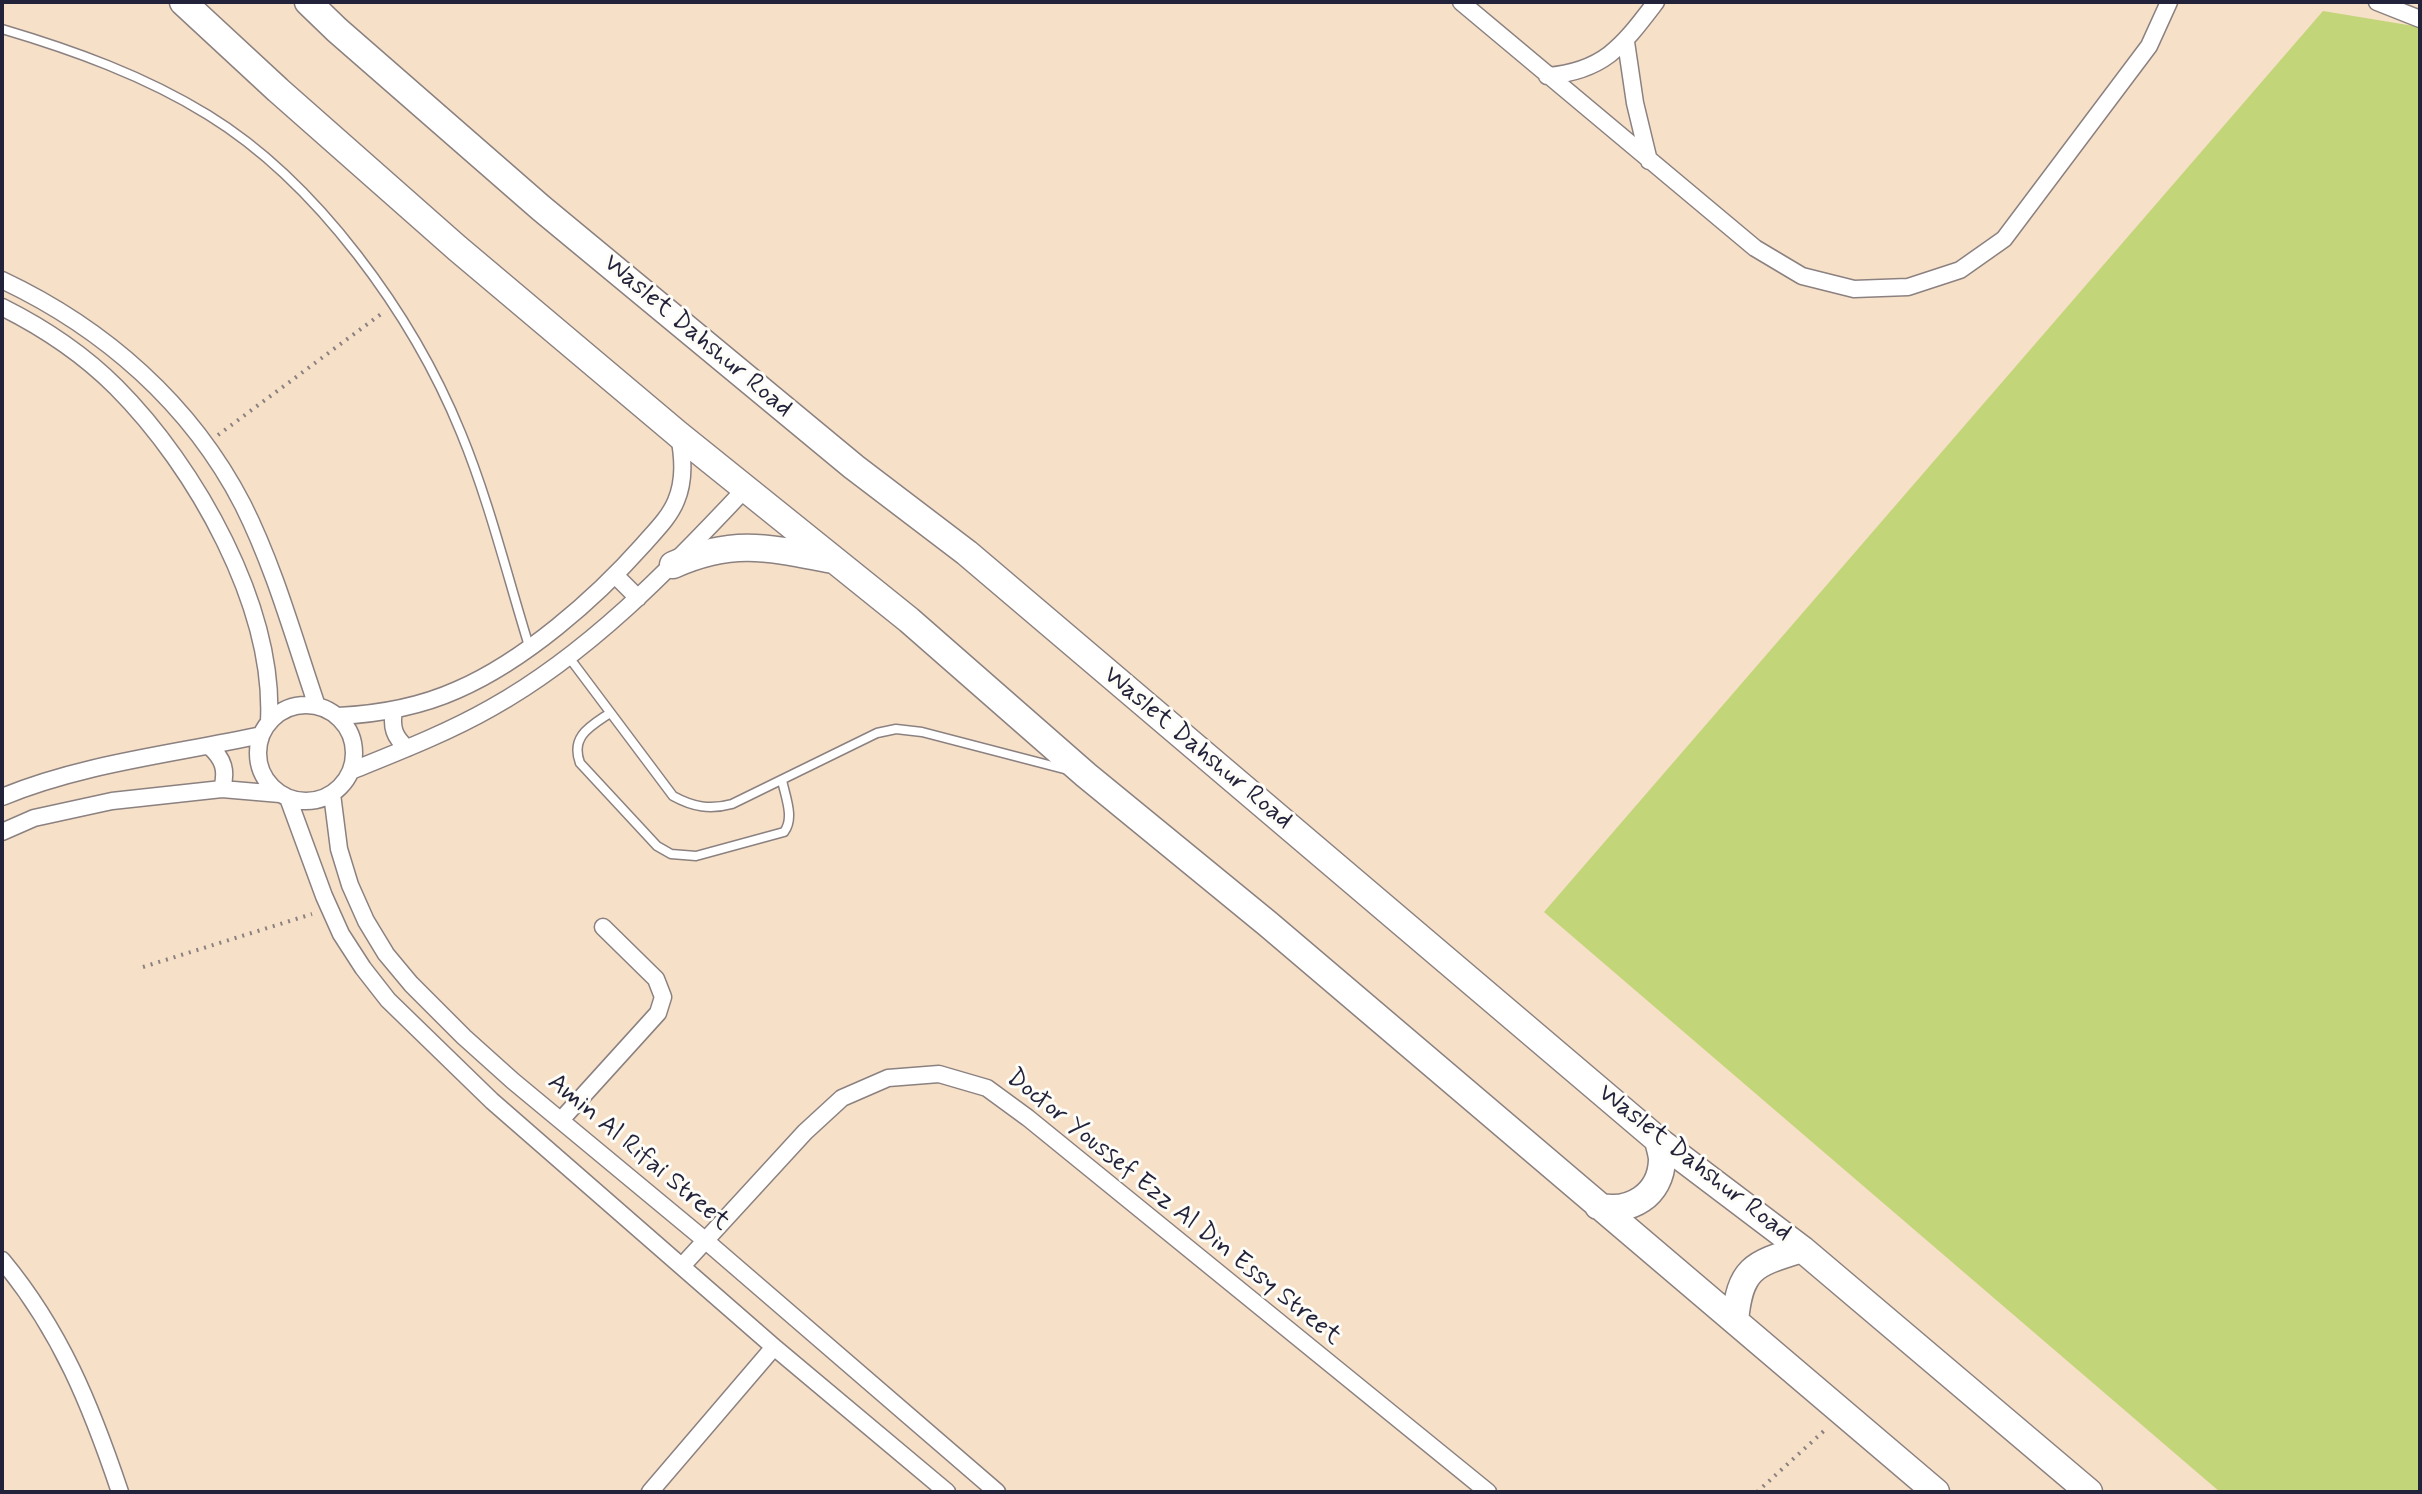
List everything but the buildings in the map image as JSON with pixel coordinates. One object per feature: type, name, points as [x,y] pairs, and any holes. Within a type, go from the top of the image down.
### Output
[{"type":"main road","points":[[183,2],[445,237],[679,435],[909,620],[1086,775],[1268,924],[1936,1492]]},
{"type":"main road","name":"Waslet Dahshur Road","points":[[308,2],[541,208],[854,467],[967,553],[1658,1140],[1802,1249],[2089,1492]]},
{"type":"main road","points":[[673,565],[695,555],[742,546],[836,560]]},
{"type":"main road","points":[[1598,1206],[1613,1210],[1639,1203],[1657,1184],[1662,1159],[1658,1140]]},
{"type":"main road","points":[[1735,1321],[1739,1290],[1751,1271],[1769,1259],[1802,1249]]},
{"type":"street","points":[[1461,2],[1755,248],[1802,276],[1854,289],[1908,287],[1960,270],[2004,239],[2149,46],[2169,2]]},
{"type":"street","points":[[1547,76],[1589,67],[1608,56],[1626,42],[1656,2]]},
{"type":"street","points":[[2377,2],[2420,19]]},
{"type":"street","points":[[1626,42],[1635,103],[1649,161]]},
{"type":"street","points":[[2,280],[47,303],[116,349],[149,378],[206,445],[243,505],[271,570],[317,706]]},
{"type":"street","points":[[2,307],[58,339],[115,387],[173,455],[195,488],[226,545],[246,594],[268,670],[271,695],[258,748],[262,774],[284,796]]},
{"type":"street","points":[[338,716],[394,710],[456,691],[486,676],[568,617],[616,576],[664,520],[676,501],[682,480],[683,457],[679,435]]},
{"type":"street","points":[[351,771],[490,709],[525,687],[638,598],[745,489]]},
{"type":"street","points":[[616,576],[638,598]]},
{"type":"street","points":[[2,797],[101,766],[209,746],[265,728],[279,713],[291,707],[317,706],[338,716],[354,742],[355,757],[343,784],[332,794],[318,800],[303,801],[222,789],[112,801],[34,818],[2,832]]},
{"type":"street","points":[[394,710],[394,732],[407,748]]},
{"type":"street","points":[[209,746],[219,754],[224,765],[222,789]]},
{"type":"street","name":"Amin Al Rifai Street","points":[[332,794],[339,849],[350,885],[366,921],[386,954],[411,984],[464,1037],[997,1492]]},
{"type":"street","name":"Amin Al Rifai Street","points":[[284,796],[341,934],[388,1000],[492,1101],[774,1347],[947,1492]]},
{"type":"street","points":[[561,1120],[658,1013],[663,997],[656,979],[603,927]]},
{"type":"street","name":"Doctor Youssef Ezz Al Din Essy Street","points":[[682,1266],[805,1132],[842,1098],[888,1078],[939,1074],[987,1088],[1028,1118],[1488,1492]]},
{"type":"street","points":[[2,1260],[56,1336],[84,1393],[120,1492]]},
{"type":"street","points":[[650,1492],[774,1347]]},
{"type":"lane","points":[[2,29],[86,56],[155,86],[211,116],[271,162],[315,206],[359,259],[430,366],[462,435],[529,646]]},
{"type":"lane","points":[[567,656],[673,796],[696,806],[732,804],[877,733],[896,729],[922,732],[1086,775]]},
{"type":"lane","points":[[610,713],[581,734],[576,745],[580,763],[657,846],[671,854],[696,856],[784,832],[790,817],[782,780]]},
{"type":"path","points":[[206,445],[392,305]]},
{"type":"path","points":[[143,967],[330,909]]},
{"type":"path","points":[[1757,1492],[1843,1414]]},
{"type":"green space","points":[[2323,11],[2420,27],[2420,1492],[2220,1492],[1544,912]]}]
